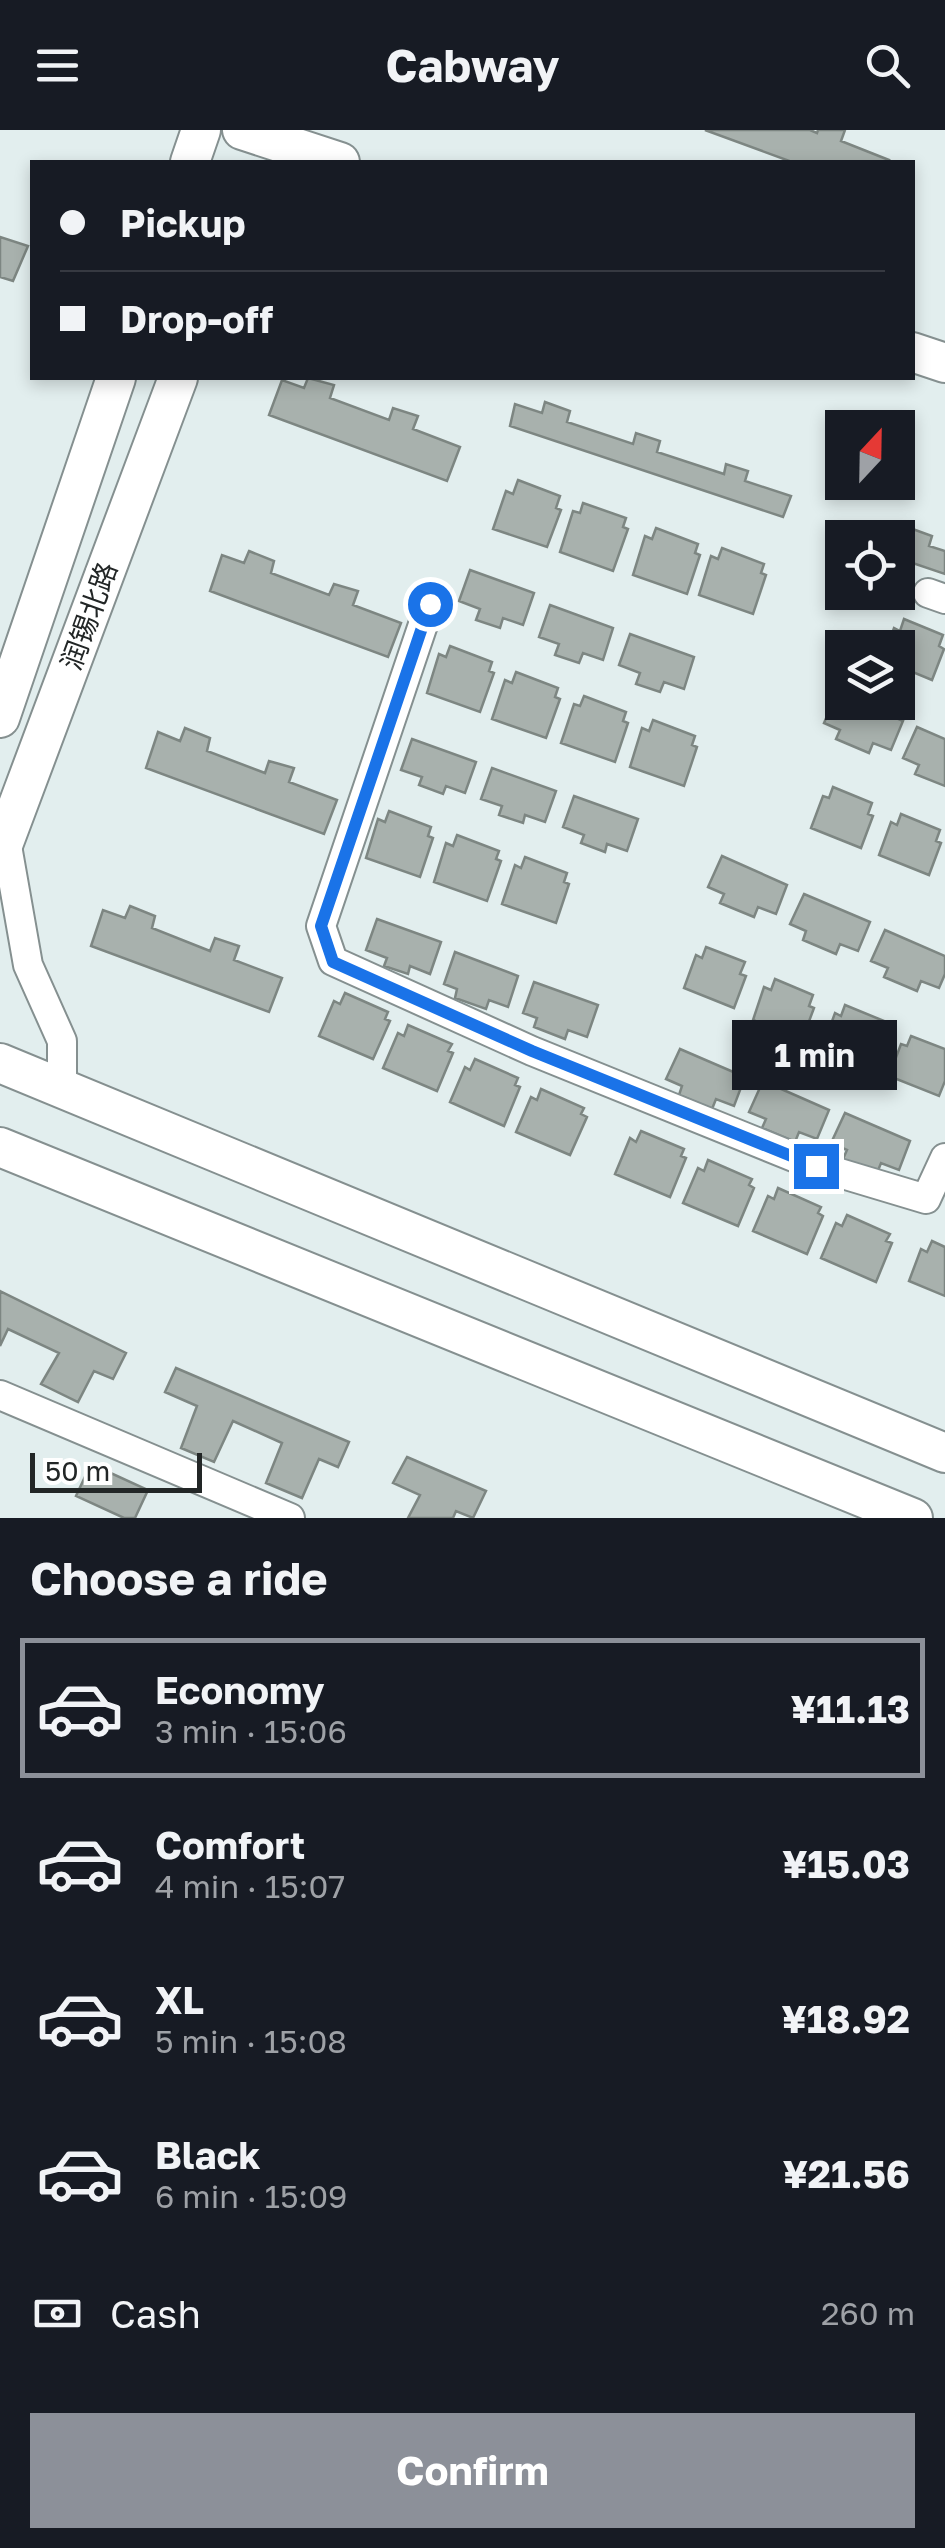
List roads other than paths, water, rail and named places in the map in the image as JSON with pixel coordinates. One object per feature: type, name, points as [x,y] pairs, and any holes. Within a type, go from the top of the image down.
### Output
[{"type":"main road","points":[[191,160],[201,130]]},
{"type":"main road","points":[[259,140],[333,160]]},
{"type":"main road","points":[[915,353],[945,363]]},
{"type":"main road","name":"润锡北路","points":[[0,718],[115,380]]},
{"type":"main road","name":"润锡北路","points":[[3,847],[177,380]]},
{"type":"main road","points":[[0,1063],[945,1453]]},
{"type":"main road","points":[[0,1148],[914,1518]]},
{"type":"street","points":[[430,604],[321,926],[333,962],[532,1051],[816,1166],[926,1199],[945,1158]]},
{"type":"street","points":[[3,847],[28,965],[62,1041],[62,1088]]},
{"type":"street","points":[[0,1394],[282,1517]]}]
